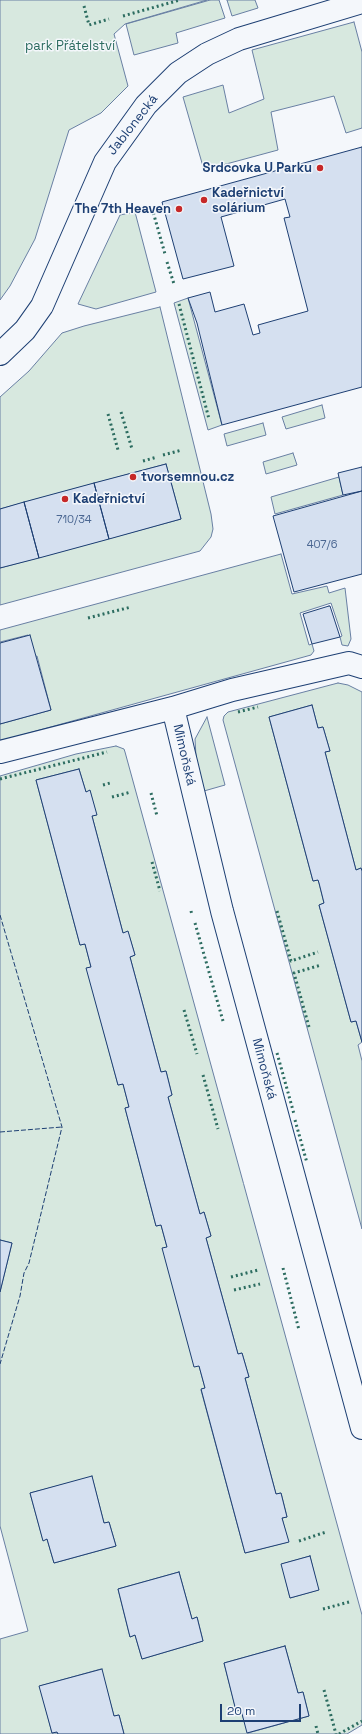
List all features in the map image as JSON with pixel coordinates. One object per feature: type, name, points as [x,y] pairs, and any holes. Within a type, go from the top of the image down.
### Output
[{"type":"street","name":"Jablonecká","points":[[0,354],[25,330],[42,306],[105,162],[132,123],[151,100],[178,73],[207,54],[239,39],[362,2]]},
{"type":"street","name":"Mimoňská","points":[[0,752],[173,708],[232,690],[349,663],[362,667]]},
{"type":"street","name":"Mimoňská","points":[[173,708],[222,911],[362,1428]]},
{"type":"green space","name":"park Přátelství","points":[[0,0],[207,0],[125,24],[114,34],[128,86],[101,113],[69,130],[35,239],[10,286],[0,300]]},
{"type":"green space","points":[[210,0],[219,0],[225,18],[176,33],[178,43],[134,55],[126,24]]},
{"type":"green space","points":[[227,0],[255,0],[258,8],[232,16]]},
{"type":"green space","points":[[354,22],[362,52],[362,128],[346,133],[334,96],[271,112],[278,150],[204,170],[183,97],[223,85],[229,113],[264,99],[252,50]]},
{"type":"green space","points":[[135,212],[156,292],[96,309],[78,304],[120,215]]},
{"type":"green space","points":[[188,298],[222,425],[208,430],[174,303]]},
{"type":"green space","points":[[160,307],[211,514],[213,529],[211,537],[200,551],[0,605],[0,568],[181,519],[166,464],[0,509],[0,397],[29,371],[62,333]]},
{"type":"green space","points":[[322,405],[325,418],[286,429],[282,417]]},
{"type":"green space","points":[[263,423],[266,435],[227,446],[224,434]]},
{"type":"green space","points":[[293,453],[297,465],[266,474],[263,462]]},
{"type":"green space","points":[[339,477],[343,495],[275,514],[271,497]]},
{"type":"green space","points":[[281,554],[292,594],[327,586],[329,593],[345,588],[351,639],[348,646],[342,645],[340,637],[342,636],[331,603],[300,613],[309,645],[312,644],[314,651],[311,655],[0,741],[0,724],[51,710],[37,656],[34,657],[28,635],[0,642],[0,630]]},
{"type":"green space","points":[[338,683],[348,685],[362,692],[362,871],[361,868],[356,870],[325,752],[330,751],[323,727],[318,728],[312,705],[269,717],[313,881],[318,880],[319,883],[324,903],[319,905],[351,1022],[356,1021],[362,1042],[358,1045],[362,1061],[362,1229],[223,720],[224,716],[228,712]]},
{"type":"green space","points":[[207,717],[225,785],[204,791],[196,757],[195,739]]},
{"type":"green space","points":[[116,746],[124,749],[125,752],[362,1615],[362,1725],[347,1734],[124,1734],[119,1715],[114,1716],[101,1669],[40,1686],[52,1733],[57,1732],[58,1734],[0,1734],[0,1639],[28,1631],[0,1526],[0,1292],[12,1243],[0,1240],[0,776],[76,754]],"holes":[[[79,769],[86,792],[90,791],[96,815],[92,816],[123,933],[128,932],[135,955],[130,957],[161,1072],[166,1071],[172,1095],[168,1097],[200,1214],[204,1212],[211,1236],[206,1238],[238,1354],[242,1353],[249,1377],[245,1378],[276,1494],[281,1493],[287,1517],[282,1518],[288,1542],[245,1553],[201,1390],[205,1388],[161,1225],[156,1226],[125,1108],[129,1107],[123,1084],[118,1085],[87,968],[91,967],[85,944],[80,945],[36,780]],[[92,1477],[104,1523],[109,1522],[116,1546],[54,1563],[47,1539],[43,1540],[30,1493]],[[310,1556],[318,1590],[290,1598],[282,1564]],[[179,1572],[192,1619],[197,1617],[203,1641],[142,1659],[135,1635],[130,1637],[118,1589]],[[285,1646],[298,1693],[303,1692],[309,1716],[248,1733],[241,1710],[236,1710],[224,1663]]]},
{"type":"building","points":[[362,147],[362,387],[222,425],[197,323],[188,298],[210,292],[215,312],[244,304],[253,335],[260,333],[258,325],[308,311],[284,218],[290,217],[285,199],[221,217],[234,266],[183,279],[162,202]]},
{"type":"building","points":[[166,464],[181,519],[109,539],[94,483]]},
{"type":"building","points":[[362,467],[362,491],[343,495],[338,473]]},
{"type":"building","points":[[94,483],[109,539],[39,558],[24,502]]},
{"type":"building","points":[[362,491],[362,574],[294,592],[273,516]]},
{"type":"building","points":[[24,502],[39,558],[0,568],[0,509]]},
{"type":"building","points":[[330,606],[340,637],[312,644],[303,614]]},
{"type":"building","points":[[30,635],[51,710],[0,724],[0,643]]},
{"type":"building","points":[[312,705],[318,728],[323,727],[330,751],[325,752],[356,870],[361,868],[362,871],[362,1042],[356,1021],[351,1022],[319,905],[324,903],[319,883],[318,880],[313,881],[269,717]]},
{"type":"building","points":[[79,769],[86,792],[90,790],[97,815],[92,816],[123,933],[128,931],[135,955],[130,957],[161,1072],[166,1071],[172,1095],[168,1097],[200,1214],[204,1212],[211,1236],[206,1238],[238,1354],[242,1353],[249,1377],[245,1378],[276,1494],[281,1493],[287,1517],[282,1518],[289,1542],[245,1553],[201,1389],[205,1388],[199,1366],[194,1367],[162,1248],[167,1247],[161,1225],[156,1226],[125,1108],[129,1107],[123,1084],[118,1085],[86,968],[91,967],[85,944],[80,945],[36,780]]},
{"type":"building","points":[[0,1240],[12,1243],[0,1292]]},
{"type":"building","points":[[92,1476],[104,1523],[109,1522],[116,1546],[54,1563],[47,1539],[43,1541],[30,1493]]},
{"type":"building","points":[[310,1556],[319,1590],[290,1598],[281,1564]]},
{"type":"building","points":[[179,1572],[192,1619],[197,1617],[203,1641],[142,1659],[135,1635],[130,1637],[118,1589]]},
{"type":"building","points":[[285,1646],[298,1693],[303,1692],[309,1716],[247,1733],[241,1710],[236,1711],[224,1663]]},
{"type":"building","points":[[102,1669],[114,1716],[119,1715],[124,1734],[52,1733],[39,1686]]},
{"type":"hedge","points":[[123,16],[180,0]]},
{"type":"hedge","points":[[84,6],[89,25],[109,19]]},
{"type":"hedge","points":[[152,208],[165,254]]},
{"type":"hedge","points":[[167,262],[174,284]]},
{"type":"hedge","points":[[179,304],[209,419]]},
{"type":"hedge","points":[[121,412],[132,449]]},
{"type":"hedge","points":[[108,414],[118,450]]},
{"type":"hedge","points":[[163,455],[182,450]]},
{"type":"hedge","points":[[143,461],[157,457]]},
{"type":"hedge","points":[[88,618],[131,607]]},
{"type":"hedge","points":[[238,712],[258,707]]},
{"type":"hedge","points":[[0,779],[107,752]]},
{"type":"hedge","points":[[103,785],[110,783]]},
{"type":"hedge","points":[[112,797],[131,792]]},
{"type":"hedge","points":[[151,793],[157,816]]},
{"type":"hedge","points":[[152,862],[160,891]]},
{"type":"hedge","points":[[191,911],[192,915]]},
{"type":"hedge","points":[[277,911],[291,961],[318,952]]},
{"type":"hedge","points":[[195,923],[223,1021]]},
{"type":"hedge","points":[[309,1027],[294,973],[321,965]]},
{"type":"hedge","points":[[184,1010],[197,1054]]},
{"type":"hedge","points":[[277,1053],[294,1114]]},
{"type":"hedge","points":[[203,1075],[218,1129]]},
{"type":"hedge","points":[[295,1120],[307,1163]]},
{"type":"hedge","points":[[283,1268],[299,1330]]},
{"type":"hedge","points":[[231,1277],[258,1270]]},
{"type":"hedge","points":[[234,1290],[260,1284]]},
{"type":"hedge","points":[[299,1541],[326,1532]]},
{"type":"hedge","points":[[323,1609],[349,1602]]},
{"type":"hedge","points":[[324,1690],[336,1734]]},
{"type":"hedge","points":[[339,1734],[362,1721]]},
{"type":"hedge","points":[[316,1726],[318,1734]]},
{"type":"fence","points":[[0,915],[62,1127],[29,1263],[24,1273],[20,1296],[0,1364]]},
{"type":"fence","points":[[0,1132],[62,1128]]},
{"type":"place","name":"Srdcovka U Parku","points":[[320,168]]},
{"type":"place","name":"Kadeřnictví solárium","points":[[204,200]]},
{"type":"place","name":"The 7th Heaven","points":[[179,209]]},
{"type":"place","name":"tvorsemnou.cz","points":[[133,477]]},
{"type":"place","name":"Kadeřnictví","points":[[65,499]]}]
